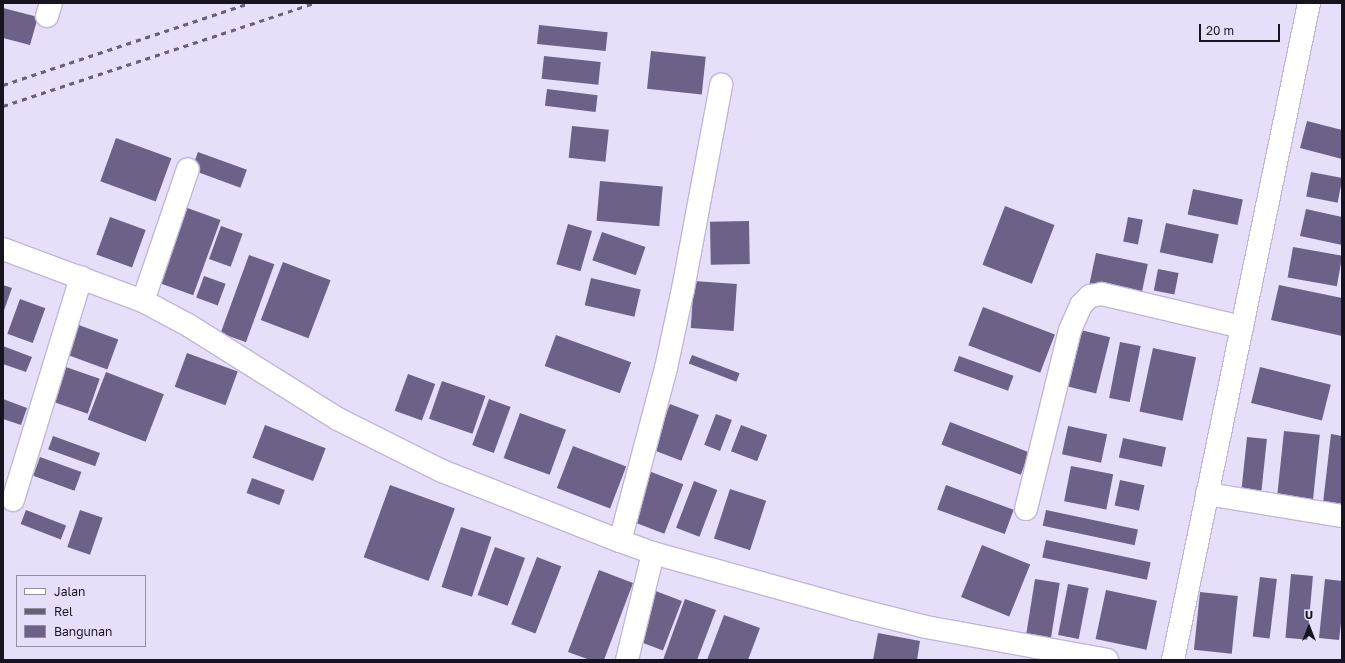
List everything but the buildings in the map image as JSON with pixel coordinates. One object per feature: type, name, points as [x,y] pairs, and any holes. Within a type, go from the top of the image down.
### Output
[{"type":"street","points":[[1173,660],[1309,3]]},
{"type":"street","points":[[620,541],[666,368],[683,289],[721,85]]},
{"type":"street","points":[[143,301],[188,169]]},
{"type":"street","points":[[3,249],[143,301],[188,325],[338,419],[442,472],[620,541],[653,553],[855,610],[926,627],[1107,660]]},
{"type":"street","points":[[13,500],[81,277]]},
{"type":"street","points":[[1026,509],[1070,330],[1082,305],[1090,296],[1102,294],[1242,327]]},
{"type":"street","points":[[1207,494],[1342,516]]},
{"type":"street","points":[[627,660],[653,553]]},
{"type":"railway","points":[[3,85],[249,3]]},
{"type":"railway","points":[[3,106],[315,3]]}]
